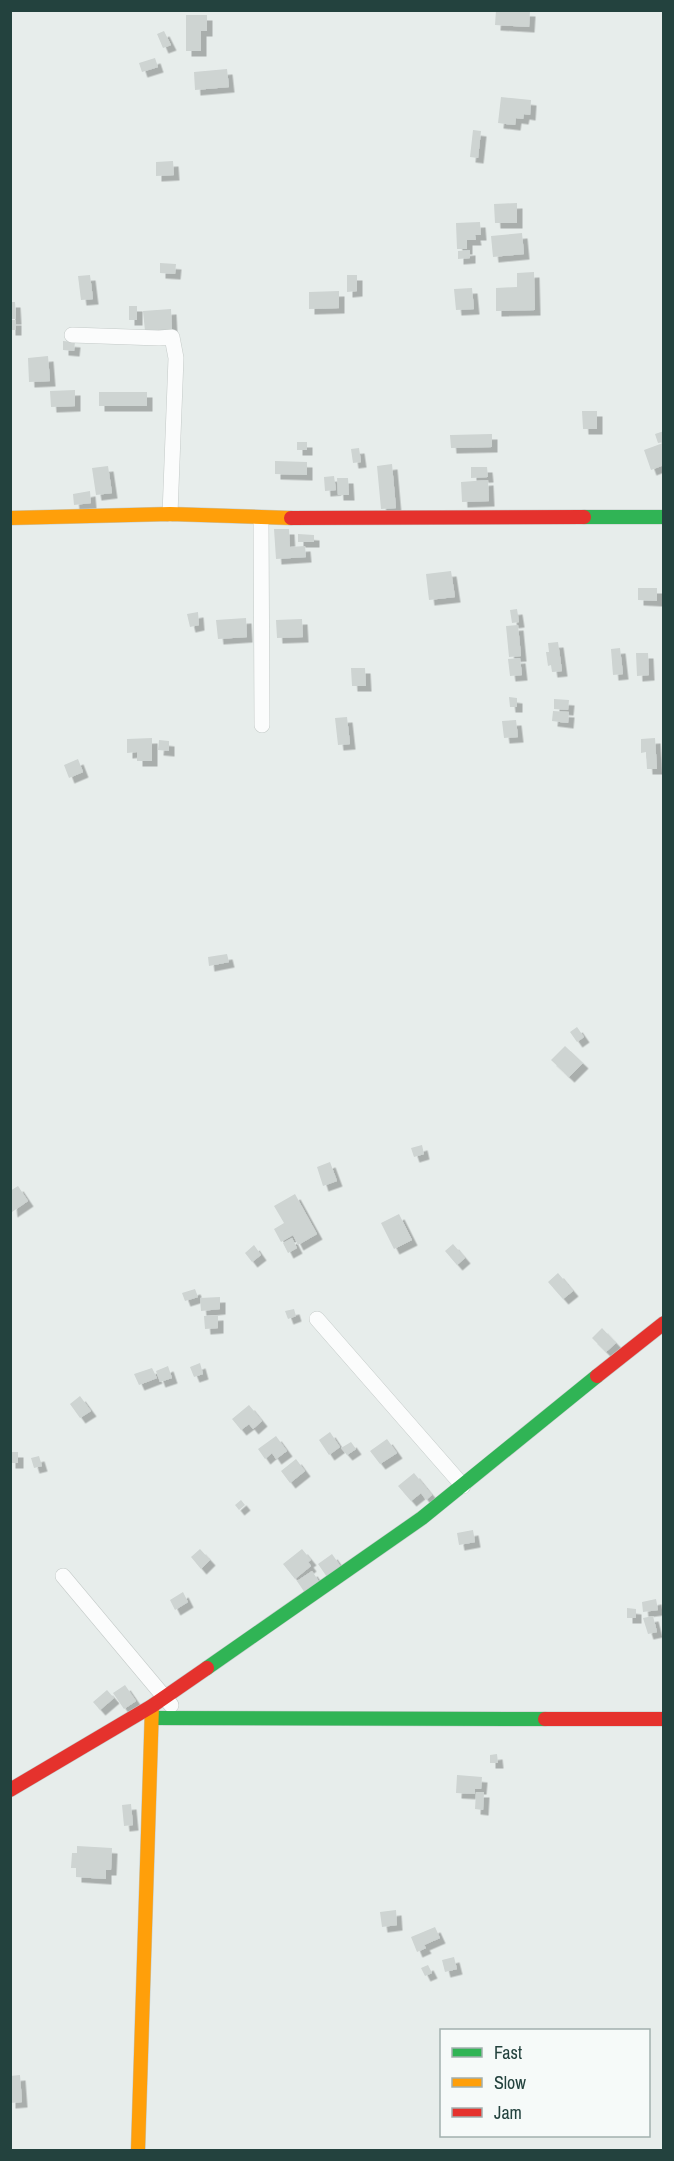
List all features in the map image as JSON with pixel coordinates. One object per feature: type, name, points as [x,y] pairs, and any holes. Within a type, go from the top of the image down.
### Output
[{"type":"street","points":[[72,335],[172,337],[176,358],[170,514]]},
{"type":"street","points":[[10,518],[170,514],[261,518],[663,517]]},
{"type":"street","points":[[261,518],[262,725]]},
{"type":"street","points":[[317,1320],[463,1486]]},
{"type":"street","points":[[10,1790],[157,1706],[422,1518],[597,1374],[663,1323]]},
{"type":"street","points":[[63,1576],[157,1706],[179,1718],[663,1719]]},
{"type":"street","points":[[157,1706],[179,1718]]},
{"type":"street","points":[[138,2151],[157,1706]]},
{"type":"building","points":[[496,10],[530,11],[529,27],[495,25]]},
{"type":"building","points":[[186,15],[207,15],[207,31],[201,31],[201,51],[186,51]]},
{"type":"building","points":[[164,31],[171,45],[163,48],[157,34]]},
{"type":"building","points":[[155,58],[158,67],[142,72],[139,63]]},
{"type":"building","points":[[227,69],[229,87],[195,90],[194,72]]},
{"type":"building","points":[[501,97],[531,100],[530,115],[524,114],[523,119],[516,118],[515,125],[498,123]]},
{"type":"building","points":[[473,130],[481,131],[478,158],[470,157]]},
{"type":"building","points":[[173,161],[174,175],[156,176],[156,162]]},
{"type":"building","points":[[517,203],[517,223],[495,223],[494,204]]},
{"type":"building","points":[[480,222],[481,235],[475,235],[476,240],[467,240],[467,249],[457,249],[456,223]]},
{"type":"building","points":[[522,233],[524,254],[493,257],[491,236]]},
{"type":"building","points":[[470,250],[470,258],[458,259],[458,251]]},
{"type":"building","points":[[160,263],[176,264],[175,274],[160,273]]},
{"type":"building","points":[[534,272],[535,310],[496,311],[496,288],[517,287],[517,273]]},
{"type":"building","points":[[90,275],[93,299],[81,300],[78,276]]},
{"type":"building","points":[[347,275],[357,275],[357,291],[347,292]]},
{"type":"building","points":[[472,288],[474,309],[456,310],[454,289]]},
{"type":"building","points":[[339,291],[339,308],[309,309],[309,292]]},
{"type":"building","points":[[10,302],[15,302],[16,319],[10,319]]},
{"type":"building","points":[[129,306],[137,306],[137,320],[129,320]]},
{"type":"building","points":[[171,309],[172,329],[145,331],[143,311]]},
{"type":"building","points":[[10,320],[16,320],[16,330],[10,330]]},
{"type":"building","points":[[63,341],[75,342],[74,351],[63,350]]},
{"type":"building","points":[[48,356],[50,381],[29,382],[28,358]]},
{"type":"building","points":[[75,390],[75,406],[51,407],[50,391]]},
{"type":"building","points":[[99,392],[147,392],[147,406],[99,406]]},
{"type":"building","points":[[582,411],[597,411],[597,429],[583,429]]},
{"type":"building","points":[[664,431],[664,442],[658,443],[655,434]]},
{"type":"building","points":[[492,434],[492,447],[451,448],[450,435]]},
{"type":"building","points":[[297,442],[307,442],[307,450],[297,450]]},
{"type":"building","points":[[663,443],[664,465],[651,470],[644,450]]},
{"type":"building","points":[[359,448],[361,462],[353,463],[351,449]]},
{"type":"building","points":[[275,461],[307,462],[307,475],[275,474]]},
{"type":"building","points":[[392,464],[396,508],[381,509],[377,466]]},
{"type":"building","points":[[108,466],[112,493],[96,495],[92,468]]},
{"type":"building","points":[[471,467],[487,467],[488,477],[471,478]]},
{"type":"building","points":[[334,476],[336,490],[325,491],[324,477]]},
{"type":"building","points":[[337,478],[348,478],[349,495],[338,495]]},
{"type":"building","points":[[488,480],[489,501],[462,502],[461,482]]},
{"type":"building","points":[[90,491],[91,503],[74,505],[73,494]]},
{"type":"building","points":[[274,529],[289,529],[290,547],[305,546],[306,557],[276,559]]},
{"type":"building","points":[[298,534],[314,535],[314,542],[298,542]]},
{"type":"building","points":[[451,571],[455,597],[429,600],[426,574]]},
{"type":"building","points":[[638,588],[657,588],[657,601],[638,600]]},
{"type":"building","points":[[517,609],[519,622],[512,623],[510,610]]},
{"type":"building","points":[[198,612],[199,625],[190,627],[187,614]]},
{"type":"building","points":[[246,618],[247,637],[218,639],[216,620]]},
{"type":"building","points":[[302,619],[303,637],[277,638],[276,620]]},
{"type":"building","points":[[518,625],[521,656],[509,657],[506,626]]},
{"type":"building","points":[[558,642],[562,671],[552,672],[551,665],[548,666],[546,652],[549,652],[548,643]]},
{"type":"building","points":[[620,648],[623,674],[613,675],[611,649]]},
{"type":"building","points":[[636,653],[648,653],[649,675],[637,676]]},
{"type":"building","points":[[520,658],[522,675],[510,676],[508,659]]},
{"type":"building","points":[[351,668],[365,668],[366,686],[352,686]]},
{"type":"building","points":[[509,697],[517,698],[517,707],[510,707]]},
{"type":"building","points":[[554,699],[569,700],[568,710],[554,709]]},
{"type":"building","points":[[553,711],[569,712],[568,723],[552,721]]},
{"type":"building","points":[[347,717],[350,744],[338,745],[335,718]]},
{"type":"building","points":[[516,720],[518,737],[504,738],[502,721]]},
{"type":"building","points":[[152,738],[152,761],[137,761],[137,752],[127,753],[127,739]]},
{"type":"building","points":[[655,738],[657,769],[647,769],[646,752],[641,753],[641,739]]},
{"type":"building","points":[[159,740],[169,741],[169,751],[158,750]]},
{"type":"building","points":[[78,759],[83,772],[69,778],[64,765]]},
{"type":"building","points":[[227,954],[229,962],[209,966],[208,957]]},
{"type":"building","points":[[577,1027],[584,1037],[577,1042],[570,1032]]},
{"type":"building","points":[[565,1046],[583,1063],[569,1077],[551,1060]]},
{"type":"building","points":[[422,1145],[424,1154],[414,1157],[411,1148]]},
{"type":"building","points":[[330,1162],[337,1181],[323,1186],[317,1167]]},
{"type":"building","points":[[18,1186],[28,1201],[12,1212],[10,1191]]},
{"type":"building","points":[[295,1194],[317,1234],[298,1245],[293,1235],[281,1242],[274,1229],[284,1223],[274,1206]]},
{"type":"building","points":[[399,1214],[412,1240],[394,1249],[381,1223]]},
{"type":"building","points":[[292,1238],[297,1248],[288,1253],[283,1243]]},
{"type":"building","points":[[453,1244],[465,1258],[457,1265],[445,1251]]},
{"type":"building","points":[[254,1245],[261,1255],[252,1262],[245,1253]]},
{"type":"building","points":[[558,1273],[573,1291],[563,1299],[548,1282]]},
{"type":"building","points":[[195,1289],[198,1297],[185,1301],[182,1293]]},
{"type":"building","points":[[220,1297],[220,1309],[201,1311],[200,1298]]},
{"type":"building","points":[[294,1309],[296,1316],[288,1319],[285,1311]]},
{"type":"building","points":[[218,1315],[218,1328],[205,1329],[204,1316]]},
{"type":"building","points":[[602,1328],[616,1343],[606,1352],[592,1338]]},
{"type":"building","points":[[200,1363],[203,1374],[194,1377],[190,1367]]},
{"type":"building","points":[[168,1366],[172,1378],[160,1382],[156,1371]]},
{"type":"building","points":[[152,1368],[157,1378],[139,1385],[134,1374]]},
{"type":"building","points":[[80,1396],[91,1411],[80,1418],[70,1404]]},
{"type":"building","points":[[249,1405],[262,1421],[253,1429],[249,1424],[241,1430],[232,1419]]},
{"type":"building","points":[[330,1432],[340,1447],[329,1455],[319,1440]]},
{"type":"building","points":[[276,1436],[287,1451],[276,1459],[272,1453],[265,1459],[258,1449]]},
{"type":"building","points":[[387,1439],[397,1453],[380,1464],[370,1451]]},
{"type":"building","points":[[351,1442],[356,1449],[347,1455],[341,1448]]},
{"type":"building","points":[[10,1452],[18,1452],[18,1463],[10,1463]]},
{"type":"building","points":[[39,1456],[42,1466],[34,1468],[31,1458]]},
{"type":"building","points":[[296,1459],[305,1471],[290,1483],[281,1471]]},
{"type":"building","points":[[414,1473],[432,1495],[426,1500],[421,1493],[411,1501],[398,1486]]},
{"type":"building","points":[[241,1500],[245,1505],[239,1510],[235,1505]]},
{"type":"building","points":[[473,1530],[475,1542],[459,1545],[457,1533]]},
{"type":"building","points":[[200,1549],[210,1560],[201,1569],[191,1557]]},
{"type":"building","points":[[302,1549],[311,1560],[308,1562],[311,1566],[295,1579],[283,1564]]},
{"type":"building","points":[[332,1554],[341,1567],[327,1577],[318,1564]]},
{"type":"building","points":[[312,1571],[320,1583],[305,1593],[297,1581]]},
{"type":"building","points":[[183,1592],[188,1602],[175,1610],[170,1600]]},
{"type":"building","points":[[656,1599],[658,1610],[643,1612],[642,1602]]},
{"type":"building","points":[[627,1608],[636,1609],[636,1618],[627,1618]]},
{"type":"building","points":[[653,1616],[657,1632],[648,1634],[643,1618]]},
{"type":"building","points":[[125,1685],[136,1701],[124,1709],[113,1693]]},
{"type":"building","points":[[107,1690],[114,1698],[100,1710],[93,1702]]},
{"type":"building","points":[[497,1754],[498,1763],[490,1763],[490,1755]]},
{"type":"building","points":[[457,1775],[482,1777],[481,1789],[475,1789],[475,1794],[456,1793]]},
{"type":"building","points":[[476,1792],[484,1792],[483,1810],[475,1809]]},
{"type":"building","points":[[131,1804],[133,1825],[124,1826],[122,1805]]},
{"type":"building","points":[[77,1846],[112,1848],[111,1870],[106,1870],[106,1879],[76,1877],[76,1868],[71,1868],[72,1853],[77,1853]]},
{"type":"building","points":[[396,1910],[397,1925],[382,1927],[380,1912]]},
{"type":"building","points":[[435,1927],[440,1938],[424,1945],[426,1948],[417,1952],[411,1937]]},
{"type":"building","points":[[454,1957],[457,1969],[445,1972],[442,1960]]},
{"type":"building","points":[[428,1965],[432,1973],[425,1976],[421,1968]]},
{"type":"building","points":[[20,2075],[22,2102],[10,2103],[10,2076]]},
{"type":"traffic: fast","points":[[584,517],[664,517]]},
{"type":"traffic: fast","points":[[207,1668],[422,1518],[597,1376]]},
{"type":"traffic: fast","points":[[152,1718],[545,1719]]},
{"type":"traffic: slow","points":[[10,518],[170,514],[291,518]]},
{"type":"traffic: slow","points":[[138,2150],[152,1706]]},
{"type":"traffic: jam","points":[[291,518],[584,517]]},
{"type":"traffic: jam","points":[[597,1376],[664,1323]]},
{"type":"traffic: jam","points":[[10,1790],[152,1706],[207,1668]]},
{"type":"traffic: jam","points":[[545,1719],[664,1719]]}]
